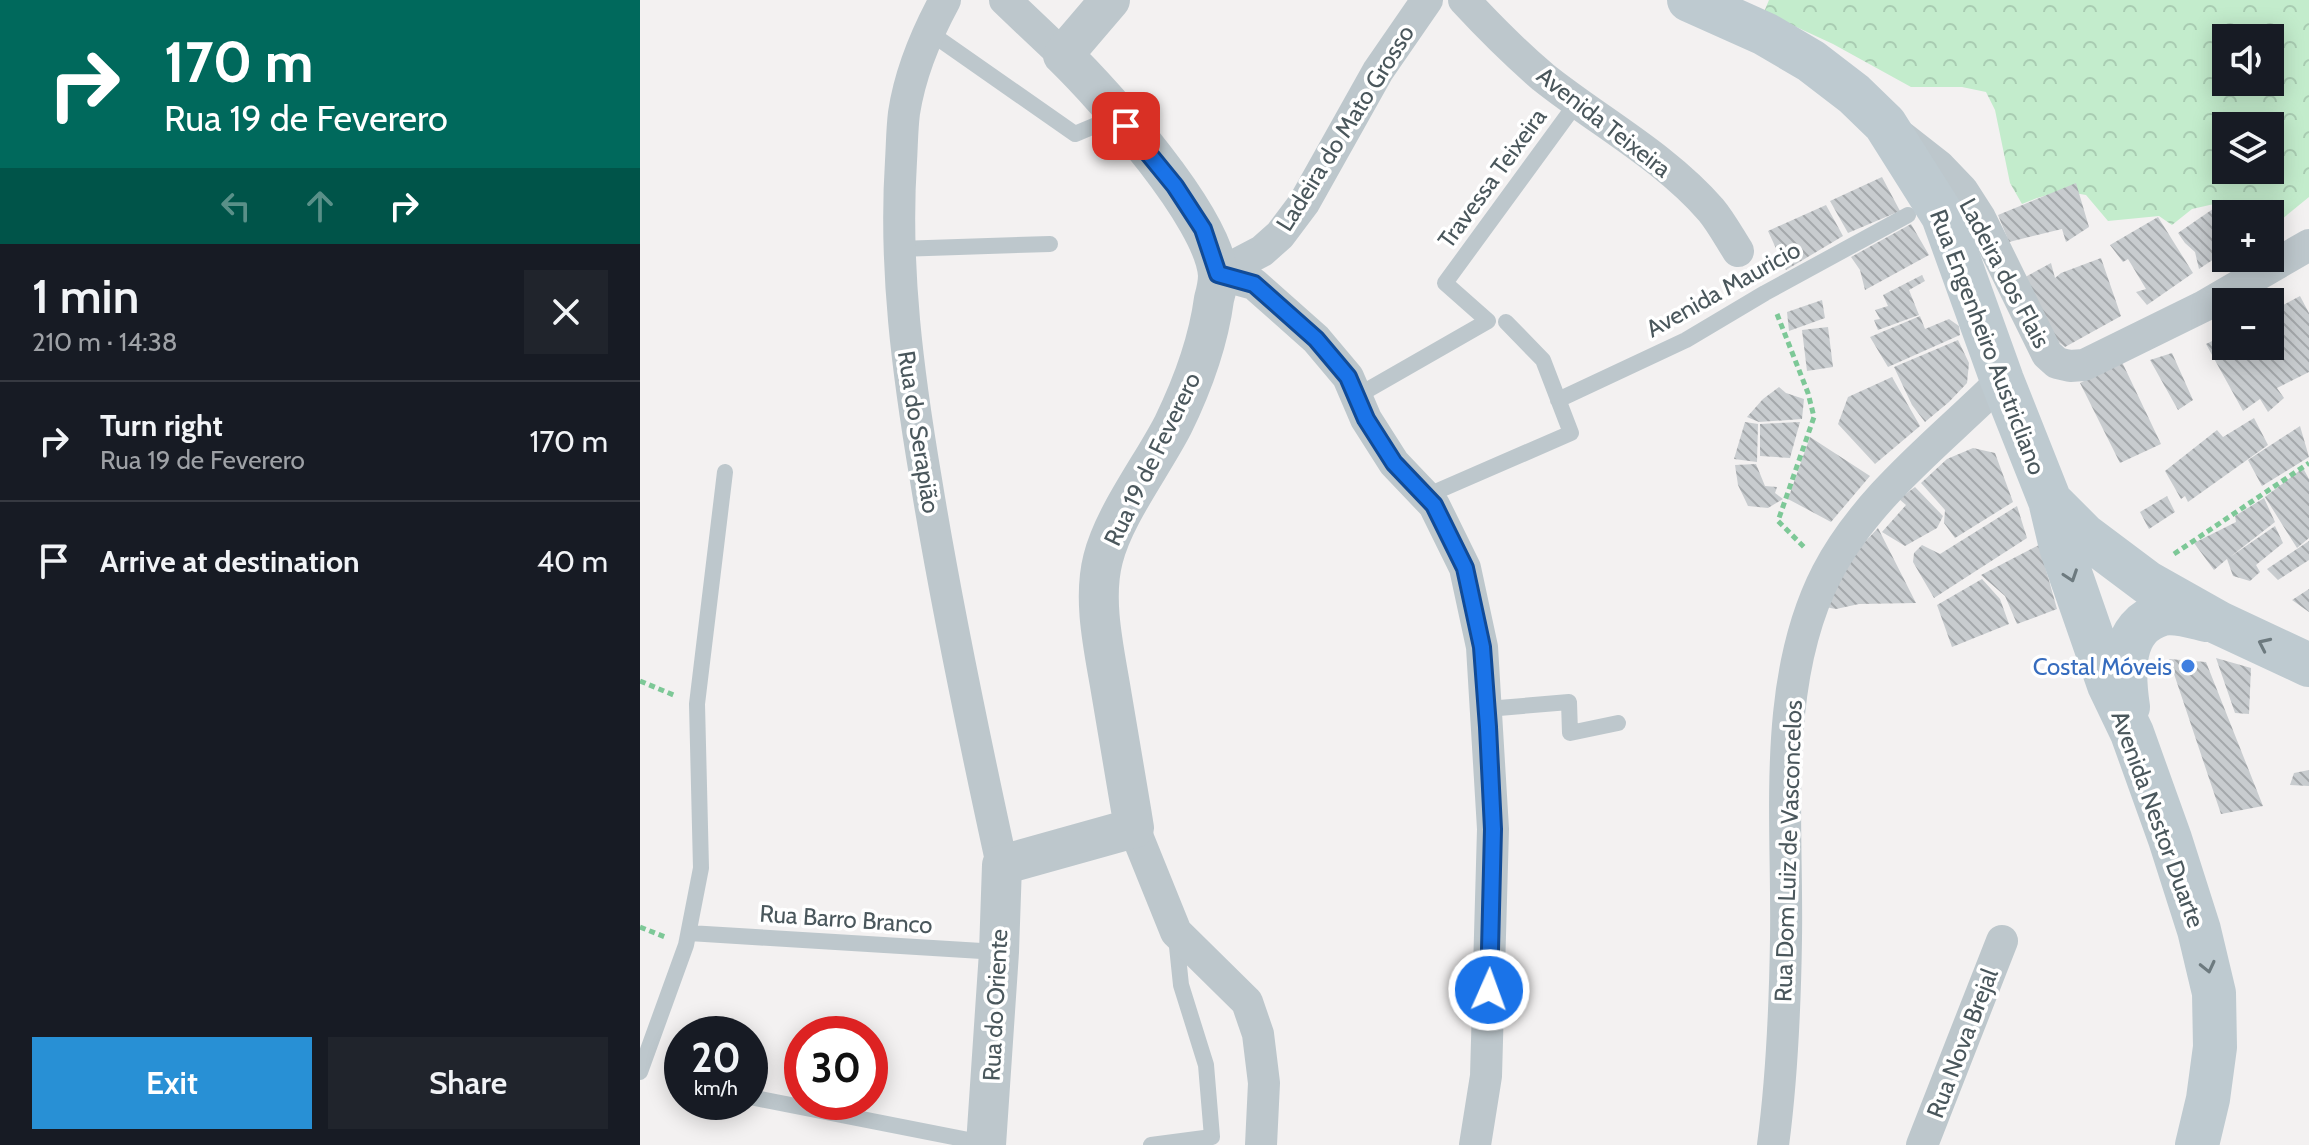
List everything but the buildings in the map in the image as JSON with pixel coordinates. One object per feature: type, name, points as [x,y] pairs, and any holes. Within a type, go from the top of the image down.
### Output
[{"type":"main road","name":"Rua Engenheiro Austricliano","points":[[1689,0],[1765,34],[1811,61],[1854,94],[1885,124],[1943,216],[2002,380],[2050,501],[2084,535],[2139,577],[2219,623],[2309,665]]},
{"type":"main road","name":"Avenida Nestor Duarte","points":[[2050,501],[2061,547],[2109,685],[2132,733],[2199,930],[2214,993],[2215,1047],[2208,1099],[2197,1145]]},
{"type":"main road","name":"Rua Engenheiro Austricliano","points":[[2132,733],[2124,661],[2133,639],[2146,622],[2164,614],[2187,615],[2219,623]]},
{"type":"street","name":"Rua do Serapião","points":[[945,0],[914,69],[904,113],[898,249],[902,310],[912,396],[956,657],[1002,865]]},
{"type":"street","name":"Rua 19 de Feverero","points":[[1005,0],[1093,85],[1175,186],[1203,229],[1218,274],[1211,321],[1197,373],[1172,426],[1111,536],[1103,560],[1099,590],[1103,642],[1134,828],[1176,932],[1247,1002],[1258,1034],[1264,1083],[1261,1145]]},
{"type":"street","points":[[1063,55],[1110,0]]},
{"type":"street","name":"Ladeira do Mato Grosso","points":[[1218,274],[1262,251],[1280,235],[1304,203],[1378,71],[1427,0]]},
{"type":"street","name":"Avenida Teixeira","points":[[1464,0],[1544,78],[1678,179],[1712,210],[1738,251]]},
{"type":"street","name":"Ladeira dos Flais","points":[[1885,124],[1939,166],[1962,190],[1980,218],[2040,344],[2057,363],[2084,365],[2204,306],[2309,245]]},
{"type":"street","points":[[1218,274],[1254,284],[1316,339],[1348,377],[1366,419],[1394,463],[1434,505],[1465,568],[1482,647],[1493,829],[1486,1076],[1475,1145]]},
{"type":"street","name":"Rua Dom Luiz de Vasconcelos","points":[[1773,1145],[1778,1109],[1787,940],[1786,780],[1794,675],[1814,603],[1829,571],[1876,501],[2002,380]]},
{"type":"street","points":[[1960,421],[2020,424]]},
{"type":"street","points":[[1002,865],[1134,828]]},
{"type":"street","name":"Rua do Oriente","points":[[986,1144],[1002,865]]},
{"type":"street","name":"Rua Nova Brejal","points":[[1922,1145],[2002,941]]},
{"type":"lane","points":[[929,32],[1075,134],[1118,116]]},
{"type":"lane","name":"Travessa Teixeira","points":[[1357,396],[1488,321],[1445,283],[1578,101]]},
{"type":"lane","name":"Avenida Mauricio","points":[[1558,400],[1686,340],[1908,215]]},
{"type":"lane","points":[[898,249],[1050,244]]},
{"type":"lane","points":[[1426,496],[1571,433],[1543,360],[1506,322]]},
{"type":"lane","points":[[640,1072],[689,933],[701,868],[697,704],[725,472]]},
{"type":"lane","points":[[1487,709],[1569,702],[1570,733],[1618,723]]},
{"type":"lane","points":[[1151,1145],[1212,1137],[1206,1065],[1181,985],[1176,932]]},
{"type":"lane","name":"Rua Barro Branco","points":[[689,933],[999,952]]},
{"type":"lane","points":[[768,1101],[986,1144]]},
{"type":"path","points":[[1765,293],[1775,309],[1808,393],[1814,417],[1778,521],[1829,571]]},
{"type":"path","points":[[2139,577],[2309,463]]},
{"type":"path","points":[[640,681],[697,704]]},
{"type":"green space","points":[[1769,0],[2309,0],[2309,197],[2284,218],[2284,200],[2212,200],[2212,204],[2192,209],[2172,225],[2159,216],[2108,221],[2086,195],[2053,194],[2022,204],[2010,183],[1995,110],[1986,92],[1962,87],[1911,87],[1833,44],[1764,12]]},
{"type":"place","name":"Costal Móveis","points":[[2188,666]]},
{"type":"route","points":[[1126,126],[1175,186],[1203,229],[1218,274],[1254,284],[1316,339],[1348,377],[1366,419],[1394,463],[1434,505],[1465,568],[1482,647],[1488,727],[1493,829],[1489,990]]}]
